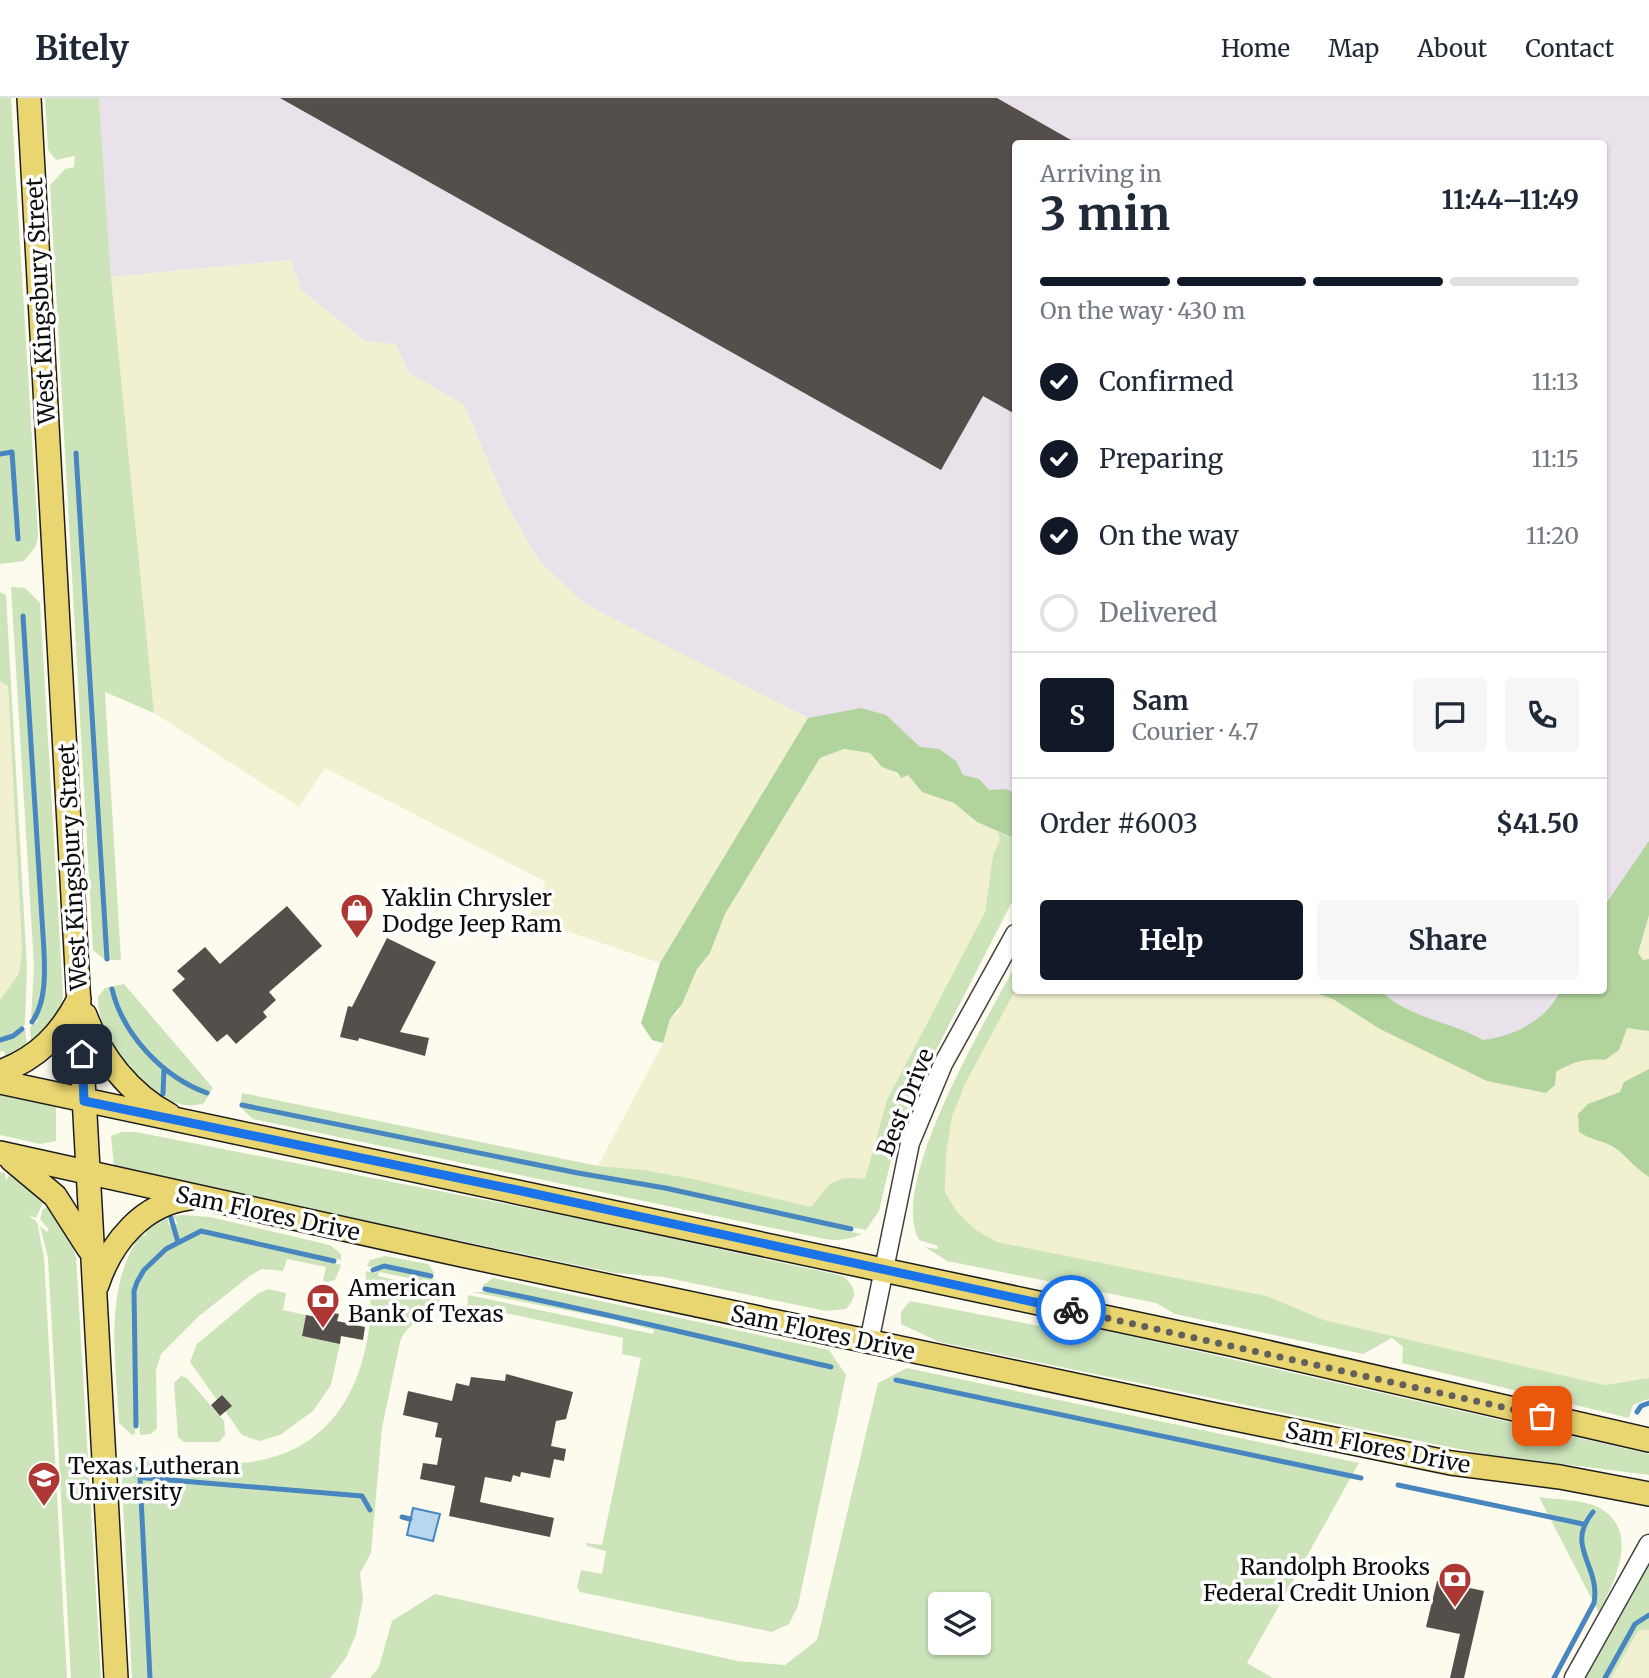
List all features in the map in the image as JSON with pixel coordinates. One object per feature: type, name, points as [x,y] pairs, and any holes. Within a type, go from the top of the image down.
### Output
[{"type":"main road","name":"West Kingsbury Street","points":[[29,98],[116,1678]]},
{"type":"main road","points":[[0,1072],[29,1059],[46,1047],[68,1021],[79,999]]},
{"type":"main road","points":[[79,999],[94,1036],[120,1074],[147,1101],[181,1122]]},
{"type":"main road","points":[[0,1082],[1231,1344],[1649,1440]]},
{"type":"main road","points":[[0,1153],[32,1174],[55,1196],[75,1222],[93,1257]]},
{"type":"main road","name":"Sam Flores Drive","points":[[0,1153],[869,1342],[1451,1463],[1560,1477],[1649,1494]]},
{"type":"main road","points":[[95,1291],[116,1247],[136,1222],[160,1205],[198,1198]]},
{"type":"street","name":"Best Drive","points":[[869,1342],[881,1270],[910,1143],[930,1093],[1012,940]]},
{"type":"street","points":[[1574,1678],[1649,1544]]},
{"type":"shaded area","points":[[99,98],[1649,98],[1649,876],[1607,949],[1607,140],[1012,140],[1012,821],[585,605],[539,561],[505,502],[464,405],[409,373],[396,345],[365,341],[301,290],[291,260],[111,277]]},
{"type":"shaded area","points":[[1353,994],[1581,994],[1531,1083]]},
{"type":"green space","points":[[0,98],[11,98],[38,535],[36,546],[24,561],[0,564]]},
{"type":"green space","points":[[45,98],[99,98],[111,277],[154,713],[105,692],[121,960],[105,960],[93,950],[50,185],[65,169],[74,167],[75,156],[56,160],[48,150]]},
{"type":"green space","points":[[291,260],[301,290],[365,341],[396,344],[409,373],[464,405],[505,502],[539,561],[585,604],[808,718],[660,963],[528,918],[546,882],[325,768],[299,807],[154,713],[111,277]]},
{"type":"green space","points":[[11,587],[25,588],[40,603],[63,995],[61,1009],[36,1043],[31,1040],[30,1027],[38,1021],[34,1018],[31,1020],[34,966]]},
{"type":"green space","points":[[0,592],[6,595],[27,967],[25,1024],[18,1031],[21,1033],[25,1030],[27,1046],[6,1059],[4,1051],[0,1052],[0,1000],[19,973],[22,950],[8,686],[0,681]]},
{"type":"green space","points":[[0,681],[8,685],[22,950],[19,972],[0,1000]]},
{"type":"green space","points":[[861,708],[886,715],[920,747],[939,749],[956,761],[963,775],[979,779],[989,790],[1006,789],[1012,792],[1012,838],[977,822],[954,803],[922,792],[908,775],[901,778],[898,773],[882,767],[870,753],[844,749],[820,758],[725,914],[710,953],[697,969],[682,1004],[670,1019],[663,1043],[652,1040],[641,1023],[660,963],[808,718]]},
{"type":"green space","points":[[844,749],[870,753],[901,778],[907,775],[922,792],[954,803],[977,822],[998,832],[1000,840],[993,855],[985,912],[887,1100],[865,1180],[852,1177],[834,1180],[811,1207],[693,1179],[644,1170],[598,1166],[663,1043],[670,1019],[677,1013],[697,969],[710,953],[725,914],[820,758]]},
{"type":"green space","points":[[998,832],[1012,838],[1012,902],[913,1095],[892,1156],[879,1211],[866,1230],[846,1226],[846,1231],[862,1234],[857,1236],[844,1240],[825,1239],[253,1119],[240,1107],[242,1093],[598,1166],[644,1170],[693,1179],[811,1207],[833,1182],[846,1178],[865,1179],[887,1100],[985,912],[993,855],[1000,840]]},
{"type":"green space","points":[[1649,841],[1649,915],[1638,953],[1643,960],[1649,959],[1649,1031],[1627,1028],[1619,1050],[1605,1060],[1579,1062],[1556,1072],[1555,1085],[1546,1093],[1487,1081],[1380,1029],[1333,999],[1319,994],[1385,994],[1416,1013],[1483,1040],[1506,1035],[1538,1018],[1558,994],[1607,994],[1607,902]]},
{"type":"green space","points":[[1649,876],[1649,1378],[1605,1385],[1324,1320],[1267,1296],[996,1242],[976,1230],[957,1212],[945,1192],[946,1155],[952,1117],[965,1084],[1013,994],[1353,994],[1530,1083],[1600,994],[1607,994],[1607,980]]},
{"type":"green space","points":[[1012,972],[1013,994],[965,1084],[952,1117],[946,1155],[945,1192],[957,1212],[976,1230],[997,1242],[1267,1296],[1324,1320],[1605,1385],[1649,1378],[1649,1399],[1633,1405],[1629,1418],[1402,1363],[1403,1347],[1392,1338],[1363,1354],[1175,1314],[1156,1303],[947,1261],[925,1247],[937,1249],[938,1246],[919,1240],[913,1214],[917,1181],[928,1143],[964,1062]]},
{"type":"green space","points":[[124,984],[213,1088],[204,1103],[184,1105],[164,1098],[131,1072],[131,1065],[125,1064],[120,1057],[103,1024],[98,997],[105,988]]},
{"type":"green space","points":[[1649,1069],[1649,1177],[1615,1147],[1579,1132],[1578,1114],[1588,1104],[1620,1092],[1624,1082]]},
{"type":"green space","points":[[0,1092],[56,1106],[56,1141],[40,1144],[0,1135]]},
{"type":"green space","points":[[122,1132],[136,1132],[562,1215],[843,1276],[851,1284],[854,1296],[846,1309],[826,1311],[663,1277],[615,1273],[172,1181],[114,1167],[111,1136]]},
{"type":"green space","name":"Texas Lutheran University","points":[[0,1172],[5,1173],[6,1181],[9,1175],[45,1198],[36,1218],[28,1215],[37,1222],[44,1257],[67,1678],[0,1678]]},
{"type":"green space","points":[[52,1206],[70,1239],[76,1257],[101,1678],[71,1678],[48,1258],[40,1226],[47,1232],[49,1230],[40,1219],[43,1209]]},
{"type":"green space","points":[[173,1216],[210,1217],[330,1245],[341,1254],[341,1260],[332,1258],[331,1262],[341,1265],[335,1280],[326,1282],[323,1280],[326,1267],[287,1259],[283,1271],[262,1269],[199,1316],[161,1354],[156,1370],[157,1428],[151,1434],[140,1435],[139,1423],[135,1423],[135,1435],[119,1423],[114,1326],[121,1279],[128,1257],[140,1235],[145,1236],[148,1227],[167,1217],[169,1225],[178,1224]]},
{"type":"green space","points":[[385,1256],[428,1264],[435,1274],[427,1273],[426,1277],[438,1280],[442,1285],[379,1272],[378,1276],[443,1291],[435,1306],[409,1327],[400,1342],[382,1428],[371,1553],[360,1573],[363,1599],[356,1634],[346,1658],[330,1678],[132,1678],[122,1483],[125,1467],[135,1461],[137,1471],[141,1471],[140,1460],[242,1463],[272,1457],[297,1447],[319,1433],[350,1393],[360,1368],[371,1312],[366,1271],[376,1273],[377,1268],[367,1266],[370,1260]]},
{"type":"green space","points":[[493,1278],[829,1350],[846,1375],[798,1606],[789,1624],[772,1632],[580,1592],[577,1587],[581,1570],[602,1574],[606,1551],[587,1546],[586,1543],[602,1545],[641,1358],[622,1354],[623,1338],[491,1310],[486,1322],[477,1322],[467,1312],[468,1295],[653,1334],[654,1330],[472,1292],[490,1292],[491,1288],[482,1286]]},
{"type":"green space","points":[[268,1289],[286,1293],[283,1310],[306,1315],[302,1336],[340,1344],[331,1385],[313,1411],[280,1435],[259,1441],[242,1435],[190,1362],[197,1344],[257,1294]]},
{"type":"green space","points":[[910,1301],[1040,1326],[1104,1330],[1649,1454],[1649,1475],[1478,1453],[939,1342],[901,1324],[901,1312]]},
{"type":"green space","points":[[907,1368],[1359,1463],[1247,1663],[1273,1678],[370,1678],[379,1667],[392,1621],[435,1594],[738,1661],[785,1665],[817,1640],[878,1383]]},
{"type":"green space","points":[[181,1376],[187,1378],[224,1421],[225,1435],[219,1442],[184,1442],[178,1437],[174,1383]]},
{"type":"green space","points":[[1539,1497],[1592,1504],[1611,1517],[1619,1529],[1621,1557],[1599,1613]]},
{"type":"green space","points":[[1649,1558],[1649,1630],[1638,1631],[1611,1678],[1582,1678]]},
{"type":"green space","points":[[1649,1630],[1649,1678],[1611,1678],[1638,1631]]},
{"type":"water","points":[[413,1508],[440,1514],[433,1541],[407,1535]]},
{"type":"building","points":[[280,98],[997,98],[1071,140],[1012,140],[1012,412],[983,396],[941,470]]},
{"type":"building","points":[[287,906],[322,946],[269,992],[276,1000],[263,1012],[267,1017],[236,1044],[227,1034],[217,1042],[172,990],[185,979],[177,971],[205,947],[220,964]]},
{"type":"building","points":[[387,938],[436,962],[400,1032],[429,1038],[425,1056],[359,1038],[358,1041],[340,1037],[348,1006],[352,1007]]},
{"type":"building","name":"American Bank of Texas","points":[[323,1311],[339,1314],[337,1321],[365,1327],[363,1340],[341,1336],[340,1344],[302,1336],[306,1315],[322,1318]]},
{"type":"building","points":[[506,1374],[573,1392],[566,1419],[556,1421],[551,1446],[566,1449],[564,1461],[554,1459],[550,1478],[521,1472],[520,1477],[513,1475],[511,1482],[485,1477],[480,1502],[554,1518],[550,1537],[449,1516],[455,1486],[420,1479],[423,1463],[437,1465],[442,1438],[435,1437],[438,1423],[403,1415],[408,1391],[452,1401],[456,1383],[469,1386],[471,1377],[505,1381]]},
{"type":"building","points":[[222,1395],[232,1406],[220,1416],[211,1405]]},
{"type":"building","name":"Randolph Brooks Federal Credit Union","points":[[1437,1581],[1484,1591],[1464,1678],[1450,1678],[1460,1634],[1426,1627]]},
{"type":"waterway","points":[[0,454],[12,452],[18,539]]},
{"type":"waterway","points":[[76,453],[107,959]]},
{"type":"waterway","points":[[23,616],[44,960],[42,997],[32,1022]]},
{"type":"waterway","points":[[112,989],[125,1022],[147,1052],[175,1076],[207,1093]]},
{"type":"waterway","points":[[0,1040],[13,1036],[22,1029]]},
{"type":"waterway","points":[[163,1094],[164,1069]]},
{"type":"waterway","points":[[242,1105],[665,1188],[851,1229]]},
{"type":"waterway","points":[[171,1218],[178,1242]]},
{"type":"waterway","points":[[136,1426],[134,1291],[144,1270],[166,1249],[201,1231],[334,1261]]},
{"type":"waterway","points":[[373,1270],[384,1266],[431,1276]]},
{"type":"waterway","points":[[485,1289],[831,1367]]},
{"type":"waterway","points":[[896,1380],[1361,1478]]},
{"type":"waterway","points":[[1637,1412],[1641,1406],[1649,1403]]},
{"type":"waterway","points":[[138,1469],[140,1477],[146,1478],[362,1496],[370,1510]]},
{"type":"waterway","points":[[140,1477],[150,1678]]},
{"type":"waterway","points":[[1398,1485],[1583,1524]]},
{"type":"waterway","points":[[1554,1678],[1594,1603],[1593,1578],[1582,1546],[1585,1524],[1593,1512]]},
{"type":"waterway","points":[[402,1517],[410,1519]]},
{"type":"waterway","points":[[1605,1678],[1635,1624],[1649,1615]]},
{"type":"way so far","points":[[1071,1310],[1542,1416]]},
{"type":"place","name":"Yaklin Chrysler Dodge Jeep Ram","points":[[357,940]]},
{"type":"place","name":"American Bank of Texas","points":[[323,1330]]},
{"type":"place","name":"Texas Lutheran University","points":[[44,1508]]},
{"type":"place","name":"Randolph Brooks Federal Credit Union","points":[[1455,1609]]},
{"type":"route","points":[[82,1054],[84,1101],[517,1190],[1071,1310]]}]
